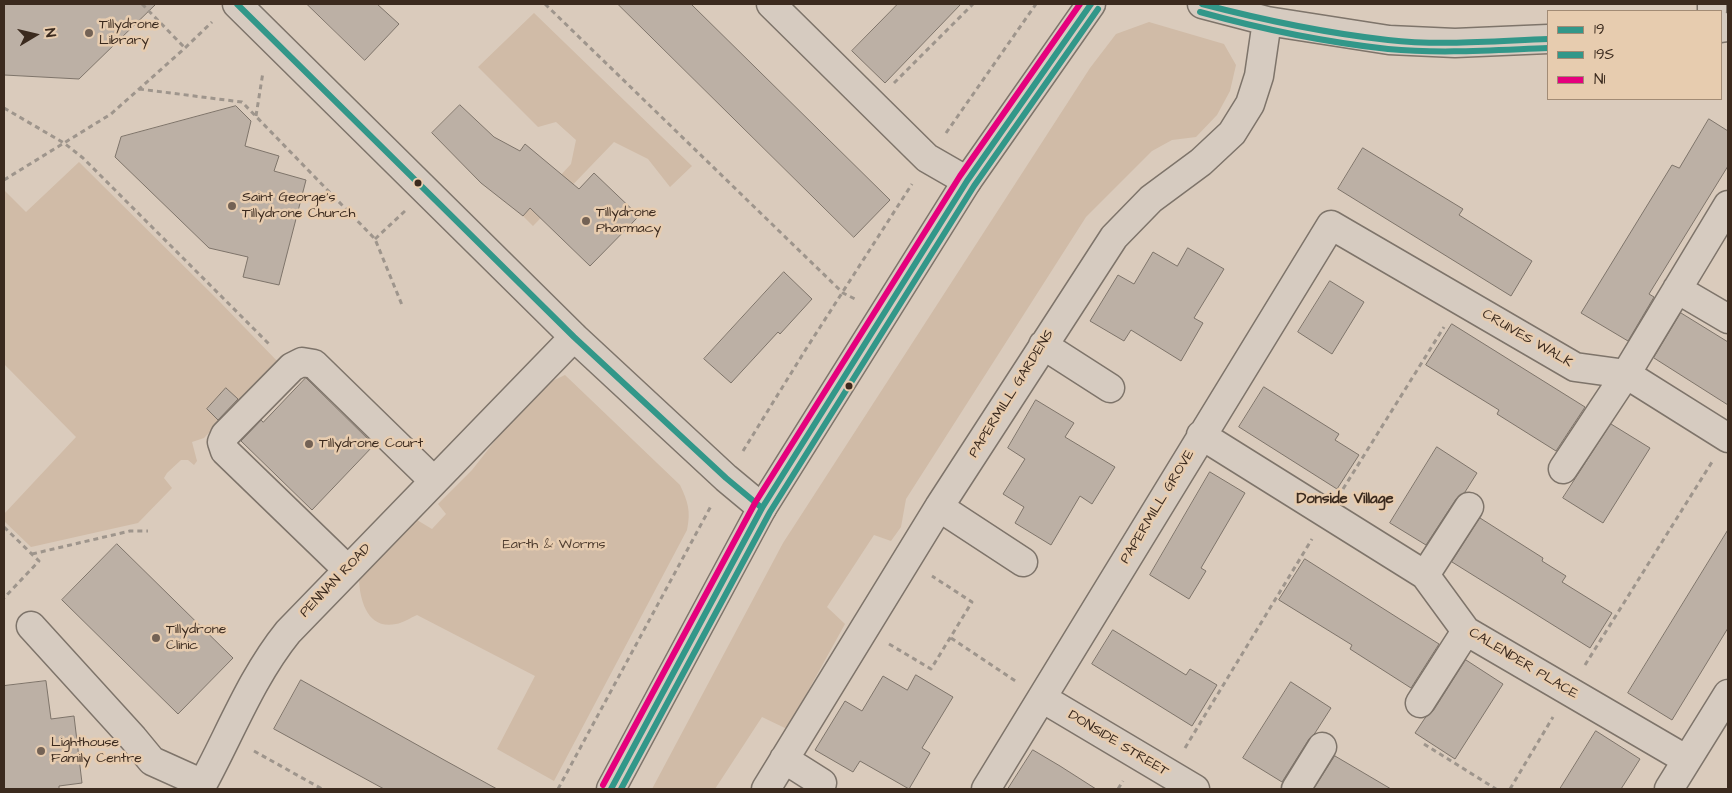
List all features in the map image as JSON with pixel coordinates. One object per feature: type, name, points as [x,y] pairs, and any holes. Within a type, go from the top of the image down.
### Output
[{"type":"street","points":[[771,4],[927,158],[967,181]]},
{"type":"street","points":[[611,789],[762,508],[967,181],[1091,4]]},
{"type":"street","points":[[1202,4],[1268,21],[1389,40],[1455,43],[1547,39]]},
{"type":"street","points":[[227,10],[425,191],[574,337],[726,478],[762,508]]},
{"type":"street","name":"PAPERMILL GARDENS","points":[[766,789],[939,507],[1000,416],[1043,344],[1114,238],[1151,199],[1201,162],[1232,133],[1250,104],[1261,63],[1268,21]]},
{"type":"street","points":[[1563,470],[1626,374],[1728,205]]},
{"type":"street","name":"CRUIVES WALK","points":[[1331,225],[1576,367],[1626,374],[1728,437]]},
{"type":"street","name":"PAPERMILL GROVE","points":[[986,789],[1331,225]]},
{"type":"street","points":[[1677,289],[1728,319]]},
{"type":"street","name":"PENNAN ROAD","points":[[201,786],[274,649],[307,611],[574,337]]},
{"type":"street","points":[[1043,344],[1110,388]]},
{"type":"street","points":[[348,570],[225,451],[222,442],[225,434],[292,367],[302,362],[314,364],[434,481]]},
{"type":"street","name":"CALENDER PLACE","points":[[1201,435],[1425,576],[1466,631],[1687,760]]},
{"type":"street","points":[[1425,576],[1469,506]]},
{"type":"street","points":[[939,507],[1023,562]]},
{"type":"street","points":[[32,626],[152,761],[201,786]]},
{"type":"street","points":[[1420,703],[1466,631]]},
{"type":"street","points":[[1669,789],[1728,694]]},
{"type":"street","name":"DONSIDE STREET","points":[[1042,698],[1195,789]]},
{"type":"street","points":[[1296,789],[1322,747]]},
{"type":"street","points":[[784,759],[822,783],[818,789]]},
{"type":"path","points":[[142,4],[185,48]]},
{"type":"path","points":[[545,4],[843,293],[885,313]]},
{"type":"path","points":[[873,105],[973,4]]},
{"type":"path","points":[[558,789],[726,478],[806,349],[909,190],[927,158],[1036,4]]},
{"type":"path","points":[[4,180],[111,114],[227,10]]},
{"type":"path","points":[[139,89],[242,102],[375,239],[402,305]]},
{"type":"path","points":[[4,108],[64,143],[83,158],[292,367]]},
{"type":"path","points":[[375,239],[425,191]]},
{"type":"path","points":[[1510,789],[1728,437]]},
{"type":"path","points":[[4,528],[39,561],[4,598]]},
{"type":"path","points":[[32,554],[130,531],[148,532]]},
{"type":"path","points":[[864,629],[931,669],[951,638],[972,602],[908,560]]},
{"type":"path","points":[[951,638],[1042,698]]},
{"type":"path","points":[[227,736],[322,789]]},
{"type":"path","points":[[1424,744],[1496,789]]},
{"type":"green space","points":[[534,13],[692,166],[670,187],[648,159],[614,142],[533,226],[523,216],[571,164],[576,140],[556,122],[538,127],[478,67]]},
{"type":"green space","points":[[1149,22],[1224,44],[1236,65],[1230,91],[1217,115],[1196,137],[1172,140],[1152,151],[1086,217],[906,499],[901,527],[891,541],[874,535],[827,607],[845,624],[787,729],[762,717],[715,789],[652,789],[783,543],[1090,68],[1116,34]]},
{"type":"green space","points":[[79,162],[278,362],[204,438],[192,442],[197,461],[194,465],[188,460],[181,460],[167,473],[164,478],[172,488],[138,523],[31,547],[4,521],[4,514],[76,437],[4,364],[4,190],[26,212]]},
{"type":"green space","name":"Earth & Worms","points":[[565,375],[680,485],[687,502],[689,517],[687,530],[554,781],[497,749],[535,676],[417,615],[396,624],[386,625],[379,623],[367,612],[361,597],[359,580],[417,520],[432,529],[446,514],[438,504],[472,470],[509,423],[546,384]]},
{"type":"building","points":[[4,4],[156,4],[79,79],[4,75]]},
{"type":"building","points":[[307,4],[377,4],[399,24],[365,60]]},
{"type":"building","points":[[618,4],[691,4],[890,200],[854,237]]},
{"type":"building","points":[[898,4],[961,4],[885,83],[852,51]]},
{"type":"building","points":[[460,105],[494,137],[520,151],[525,144],[579,189],[594,173],[639,216],[590,266],[530,208],[523,216],[481,183],[432,133]]},
{"type":"building","name":"Saint George's Tillydrone Church","points":[[236,106],[251,121],[245,146],[279,156],[274,171],[306,180],[279,285],[243,277],[248,257],[209,248],[115,157],[121,137]]},
{"type":"building","points":[[1709,119],[1728,131],[1728,166],[1649,294],[1654,297],[1628,341],[1581,313],[1672,165],[1679,168]]},
{"type":"building","points":[[1363,148],[1463,209],[1459,215],[1532,261],[1511,296],[1338,189]]},
{"type":"building","points":[[1188,248],[1224,269],[1194,318],[1203,323],[1181,361],[1131,330],[1124,341],[1090,321],[1118,275],[1134,284],[1153,252],[1177,266]]},
{"type":"building","points":[[784,272],[812,299],[780,334],[778,332],[731,383],[704,359]]},
{"type":"building","points":[[1330,281],[1364,302],[1332,354],[1298,332]]},
{"type":"building","points":[[1681,313],[1728,342],[1728,405],[1654,358]]},
{"type":"building","points":[[1452,324],[1585,407],[1556,451],[1497,414],[1499,410],[1426,365]]},
{"type":"building","name":"Tillydrone Court","points":[[306,378],[374,445],[312,510],[241,441],[261,420],[263,422]]},
{"type":"building","points":[[1264,387],[1339,434],[1335,440],[1359,455],[1337,489],[1239,427]]},
{"type":"building","points":[[226,388],[238,399],[218,420],[207,409]]},
{"type":"building","points":[[1036,400],[1074,423],[1065,437],[1115,467],[1092,504],[1080,496],[1051,545],[1015,523],[1024,507],[1003,494],[1025,459],[1008,448]]},
{"type":"building","points":[[1611,424],[1650,448],[1603,523],[1563,498]]},
{"type":"building","points":[[1437,447],[1477,473],[1465,492],[1456,499],[1426,545],[1390,523]]},
{"type":"building","points":[[1210,472],[1245,493],[1201,568],[1206,571],[1189,599],[1150,575]]},
{"type":"building","points":[[1480,518],[1543,558],[1542,561],[1566,576],[1562,582],[1612,613],[1590,648],[1452,562]]},
{"type":"building","points":[[1728,530],[1728,628],[1672,720],[1628,693]]},
{"type":"building","name":"Tillydrone Clinic","points":[[117,544],[233,658],[178,714],[62,600]]},
{"type":"building","points":[[1305,559],[1439,644],[1411,688],[1350,649],[1352,645],[1279,600]]},
{"type":"building","points":[[1113,630],[1186,675],[1190,669],[1217,685],[1192,726],[1092,664]]},
{"type":"building","points":[[1466,660],[1503,684],[1455,759],[1415,733],[1425,718],[1433,711]]},
{"type":"building","points":[[916,675],[953,697],[922,748],[930,753],[909,789],[860,761],[853,772],[815,750],[845,701],[862,711],[883,676],[907,690]]},
{"type":"building","points":[[301,680],[497,789],[384,789],[274,729]]},
{"type":"building","name":"Lighthouse Family Centre","points":[[46,681],[51,719],[74,716],[82,783],[59,786],[59,789],[4,789],[4,686]]},
{"type":"building","points":[[1291,682],[1331,708],[1282,782],[1243,758]]},
{"type":"building","points":[[1596,731],[1640,759],[1621,789],[1560,789]]},
{"type":"building","points":[[1033,750],[1060,766],[1096,789],[1008,789]]},
{"type":"building","points":[[1335,756],[1391,789],[1314,789]]},
{"type":"transit line","name":"19","points":[[237,4],[574,337],[726,478],[762,508]]},
{"type":"transit line","name":"N1","points":[[603,785],[755,503],[960,176],[1080,4]]},
{"type":"transit line","name":"19","points":[[611,789],[762,508],[967,181],[1091,4]]},
{"type":"transit line","name":"19","points":[[1202,4],[1294,25],[1388,40],[1448,43],[1547,39]]},
{"type":"transit line","name":"19S","points":[[621,789],[770,512],[974,186],[1098,9]]},
{"type":"transit line","name":"19S","points":[[1200,12],[1293,34],[1340,43],[1388,49],[1488,51],[1547,48]]},
{"type":"place","name":"Tillydrone Library","points":[[89,33]]},
{"type":"place","name":"Saint George's Tillydrone Church","points":[[232,206]]},
{"type":"place","name":"Tillydrone Pharmacy","points":[[586,221]]},
{"type":"place","name":"Tillydrone Court","points":[[309,444]]},
{"type":"place","name":"Tillydrone Clinic","points":[[156,638]]},
{"type":"place","name":"Lighthouse Family Centre","points":[[41,751]]},
{"type":"district","name":"Donside Village","points":[[1345,500]]}]
